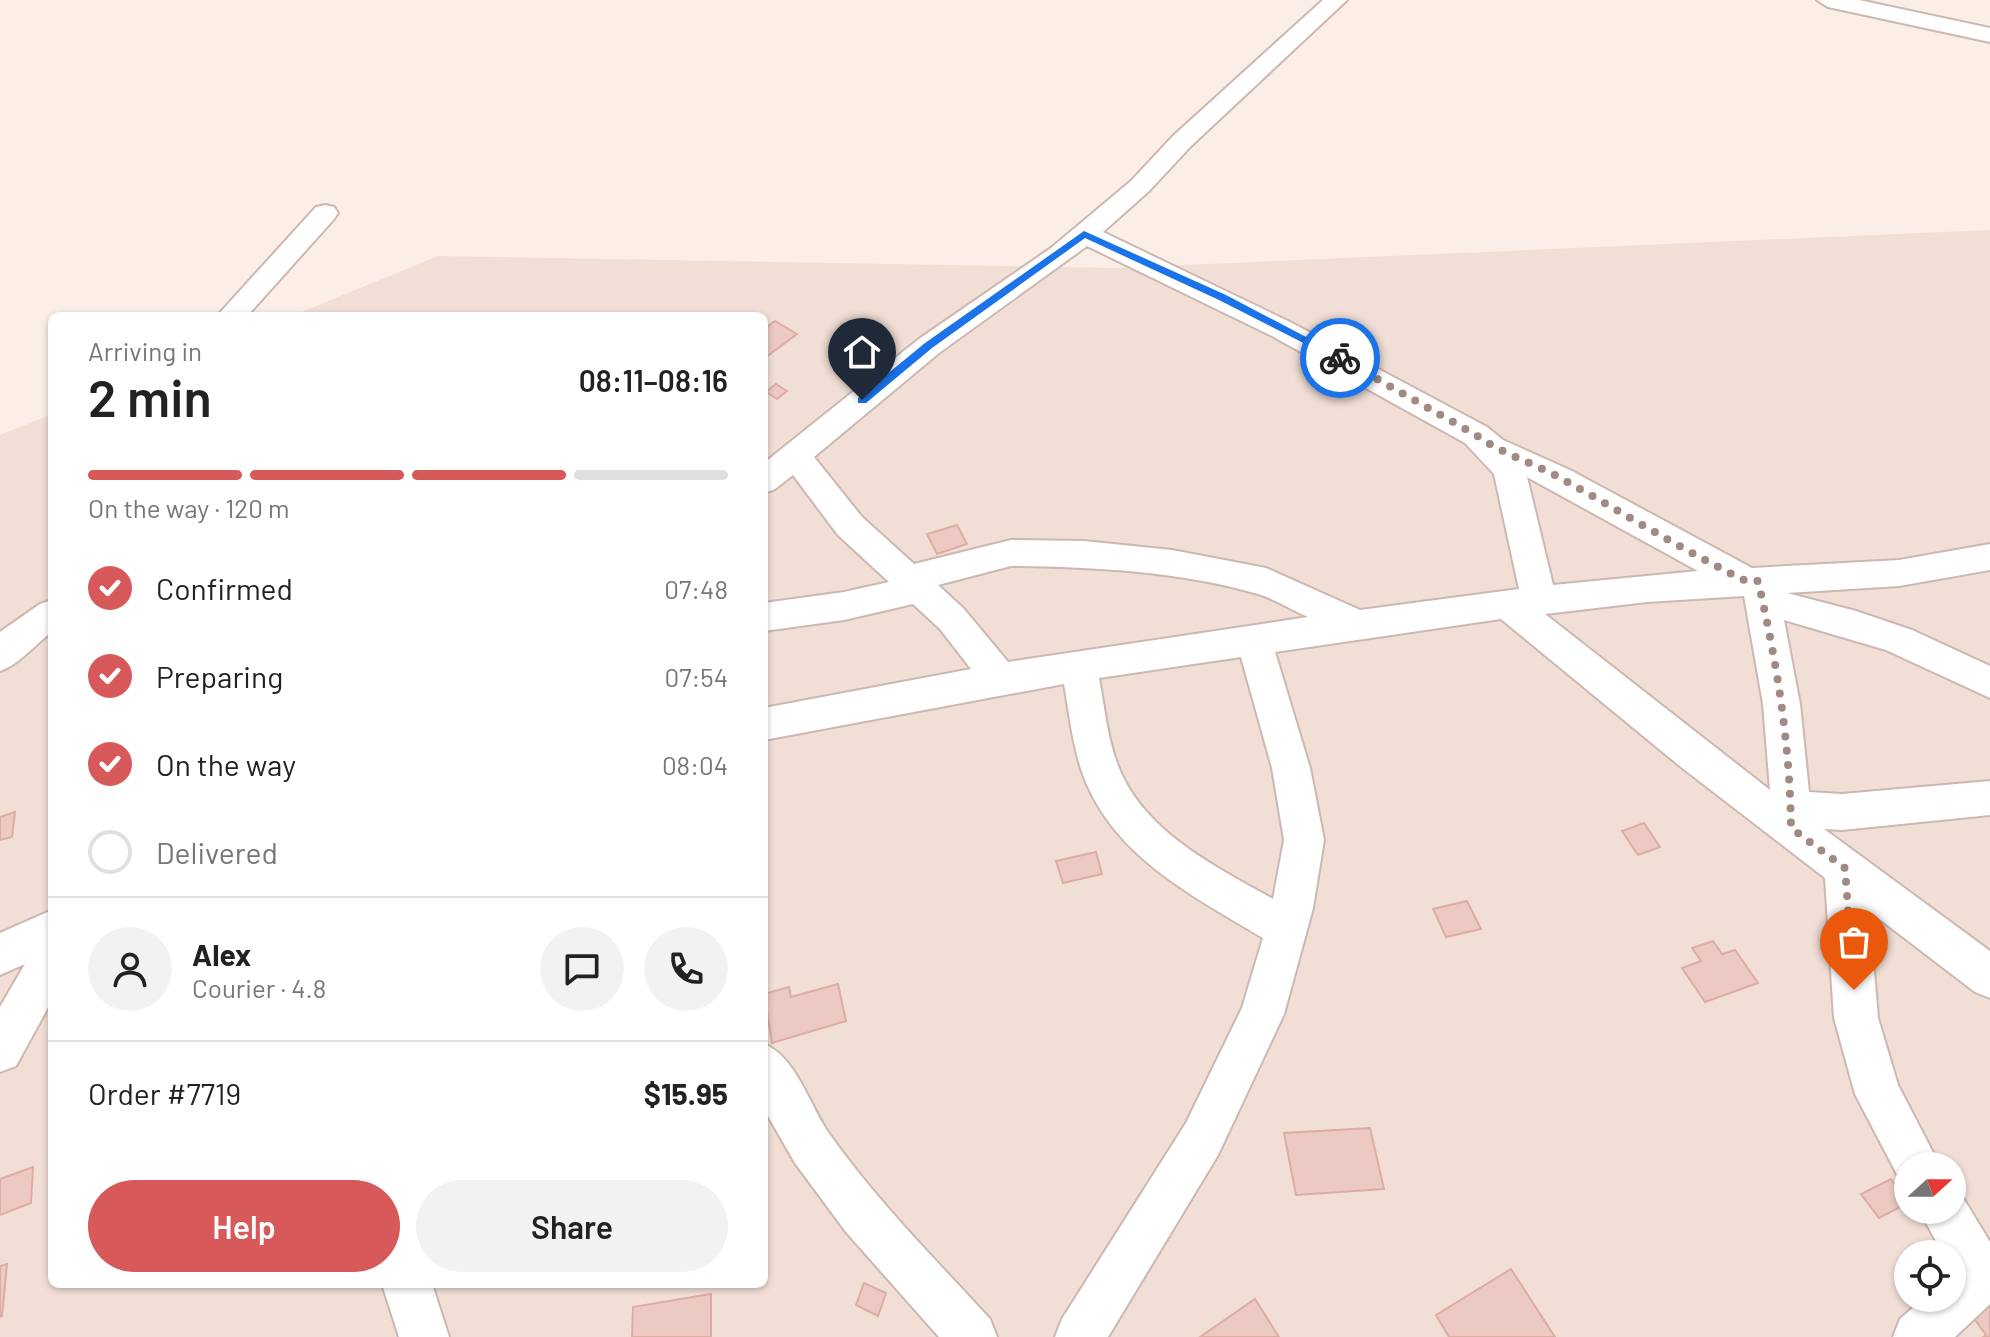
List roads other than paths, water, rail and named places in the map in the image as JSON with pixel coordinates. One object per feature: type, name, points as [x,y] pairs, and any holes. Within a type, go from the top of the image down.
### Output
[{"type":"street","points":[[768,478],[929,346],[1084,234],[1140,186],[1182,141],[1336,0]]},
{"type":"street","points":[[1828,0],[1990,35]]},
{"type":"street","points":[[235,312],[325,213]]},
{"type":"street","points":[[1084,234],[1315,344],[1382,380],[1494,449],[1563,479],[1756,588],[1899,640],[1990,683]]},
{"type":"street","points":[[1494,449],[1508,468],[1515,488],[1526,553],[1524,602]]},
{"type":"street","points":[[795,455],[850,526],[952,619],[1000,679]]},
{"type":"street","points":[[768,616],[844,606],[1011,553],[1084,554],[1172,563],[1266,582],[1358,625]]},
{"type":"street","points":[[768,723],[1000,679],[1524,602],[1647,588],[1756,588],[1899,573],[1990,557]]},
{"type":"street","points":[[1756,588],[1780,682],[1791,818]]},
{"type":"street","points":[[1524,602],[1694,755],[1791,818],[1845,868],[1990,977]]},
{"type":"street","points":[[0,656],[18,637],[48,617]]},
{"type":"street","points":[[1080,1337],[1202,1139],[1262,1014],[1286,929],[1304,840],[1291,768],[1254,641]]},
{"type":"street","points":[[1079,667],[1106,785],[1129,822],[1156,847],[1286,929]]},
{"type":"street","points":[[1791,818],[1990,798]]},
{"type":"street","points":[[1845,868],[1856,1018],[1878,1094],[1909,1152]]},
{"type":"street","points":[[0,954],[48,932]]},
{"type":"street","points":[[0,1050],[48,965]]},
{"type":"street","points":[[768,1073],[811,1147],[863,1215],[972,1337]]},
{"type":"street","points":[[1918,1337],[1987,1274],[1953,1224]]},
{"type":"street","points":[[408,1288],[424,1337]]}]
